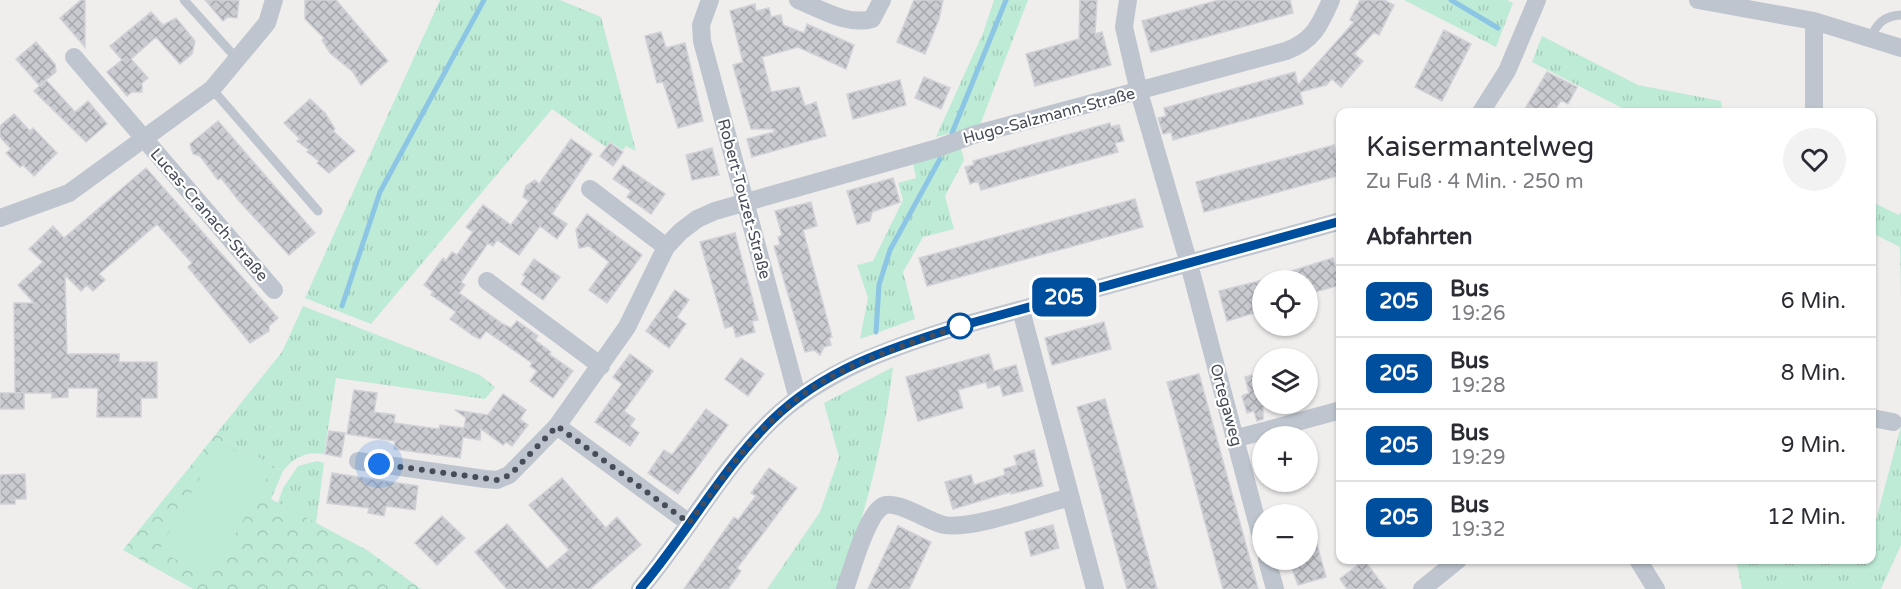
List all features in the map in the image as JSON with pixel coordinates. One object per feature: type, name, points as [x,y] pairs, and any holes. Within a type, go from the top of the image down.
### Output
[{"type":"street","name":"Lucas-Cranach-Straße","points":[[0,218],[69,193],[212,89],[267,23],[274,0]]},
{"type":"street","name":"Robert-Touzet-Straße","points":[[710,0],[701,25],[702,41],[798,399]]},
{"type":"street","points":[[798,0],[850,21],[862,22],[872,19],[882,0]]},
{"type":"street","name":"Ortegaweg","points":[[1128,0],[1124,27],[1139,92],[1189,264],[1252,505]]},
{"type":"street","name":"Hugo-Salzmann-Straße","points":[[666,247],[697,219],[715,211],[939,148],[973,135],[1139,92],[1302,45],[1318,28],[1331,0]]},
{"type":"street","points":[[1482,108],[1514,56],[1537,0]]},
{"type":"street","points":[[1698,0],[1814,21],[1901,48]]},
{"type":"street","points":[[1814,21],[1814,108]]},
{"type":"street","points":[[74,57],[143,140]]},
{"type":"street","name":"Lucas-Cranach-Straße","points":[[143,140],[274,290]]},
{"type":"street","points":[[358,461],[497,480],[510,475],[557,426],[640,307],[666,247],[590,189]]},
{"type":"street","points":[[640,589],[756,437],[798,399],[832,376],[894,347],[1336,222]]},
{"type":"street","points":[[487,281],[601,366]]},
{"type":"street","points":[[1021,310],[1095,589]]},
{"type":"street","points":[[1234,439],[1336,411]]},
{"type":"street","points":[[1876,419],[1893,422]]},
{"type":"street","points":[[557,426],[689,523]]},
{"type":"street","points":[[845,589],[872,517],[884,506],[894,504],[933,522],[960,526],[1070,497]]},
{"type":"street","points":[[1422,589],[1453,564]]},
{"type":"street","points":[[1640,564],[1656,589]]},
{"type":"street","points":[[1270,570],[1275,589]]},
{"type":"lane","points":[[184,0],[237,59]]},
{"type":"lane","points":[[1870,39],[1876,26],[1887,16],[1901,15]]},
{"type":"lane","points":[[212,89],[318,211]]},
{"type":"green space","points":[[440,0],[560,0],[601,17],[636,151],[626,146],[623,150],[610,142],[606,147],[552,109],[371,324],[305,298]]},
{"type":"green space","points":[[994,0],[1028,0],[980,125],[936,137],[983,33]]},
{"type":"green space","points":[[1404,0],[1507,0],[1513,3],[1496,47]]},
{"type":"green space","points":[[1542,36],[1638,85],[1721,101],[1722,108],[1622,108],[1532,62]]},
{"type":"green space","points":[[961,148],[964,160],[945,196],[954,229],[923,237],[903,272],[915,319],[860,339],[868,298],[857,265],[873,261],[903,200],[898,183],[916,178],[913,163]]},
{"type":"green space","points":[[1876,204],[1899,215],[1901,212],[1901,300],[1900,247],[1876,235]]},
{"type":"green space","points":[[303,306],[480,375],[495,387],[485,399],[336,378],[324,454],[312,453],[301,456],[283,471],[216,434],[282,352]]},
{"type":"green space","points":[[893,367],[879,452],[865,508],[837,589],[767,589],[820,512],[839,457],[824,403]]},
{"type":"green space","points":[[1901,426],[1901,545],[1881,589],[1742,589],[1737,564],[1876,564],[1876,520]]},
{"type":"green space","points":[[216,434],[283,471],[271,499],[367,550],[421,589],[193,589],[123,550]]},
{"type":"green space","points":[[220,442],[271,471],[210,579],[159,550]]},
{"type":"green space","points":[[317,461],[324,463],[316,524],[278,503],[283,488],[298,466]]},
{"type":"building","points":[[81,0],[85,0],[85,47],[60,18]]},
{"type":"building","points":[[205,0],[239,0],[237,18],[228,17],[223,21]]},
{"type":"building","points":[[305,0],[336,0],[388,61],[361,85],[353,72],[330,53],[322,40],[324,38],[305,19]]},
{"type":"building","points":[[914,0],[943,0],[939,19],[925,54],[897,42]]},
{"type":"building","points":[[1080,0],[1097,0],[1095,34],[1102,32],[1111,65],[1035,86],[1026,54],[1079,39]]},
{"type":"building","points":[[1219,0],[1290,0],[1293,13],[1151,52],[1142,21]]},
{"type":"building","points":[[1360,0],[1384,0],[1394,5],[1379,35],[1374,32],[1354,54],[1363,61],[1341,87],[1332,79],[1326,85],[1300,92],[1303,104],[1173,140],[1171,132],[1163,134],[1158,118],[1166,116],[1164,108],[1295,72],[1298,85],[1354,22],[1350,20]]},
{"type":"building","points":[[755,4],[756,11],[769,8],[771,17],[781,15],[783,25],[804,33],[807,24],[854,45],[846,69],[798,47],[762,57],[771,92],[799,87],[805,106],[816,102],[826,136],[752,157],[747,139],[774,132],[774,129],[751,129],[733,65],[743,62],[730,11]]},
{"type":"building","points":[[151,12],[163,25],[176,18],[195,41],[192,54],[180,64],[156,37],[131,59],[148,78],[142,83],[142,92],[132,92],[127,96],[107,72],[122,60],[110,46]]},
{"type":"building","points":[[1444,30],[1471,44],[1442,101],[1415,87]]},
{"type":"building","points":[[661,32],[666,48],[685,43],[703,121],[678,128],[663,82],[657,83],[645,36]]},
{"type":"building","points":[[36,42],[55,64],[56,72],[39,85],[16,59]]},
{"type":"building","points":[[1547,72],[1577,87],[1568,104],[1561,100],[1556,108],[1525,108]]},
{"type":"building","points":[[924,77],[950,88],[941,109],[915,98]]},
{"type":"building","points":[[46,80],[75,112],[88,101],[107,124],[86,142],[34,91]]},
{"type":"building","points":[[900,80],[906,105],[853,119],[847,94]]},
{"type":"building","points":[[310,99],[325,113],[335,129],[333,131],[355,151],[329,173],[307,152],[309,150],[297,141],[300,139],[284,123]]},
{"type":"building","points":[[14,114],[30,131],[33,128],[57,153],[34,176],[23,165],[20,167],[6,153],[11,149],[0,137],[0,126]]},
{"type":"building","points":[[218,121],[315,233],[289,255],[221,178],[218,180],[200,156],[193,154],[190,144]]},
{"type":"building","points":[[1110,123],[1111,127],[1119,125],[1124,141],[1115,143],[1118,152],[981,190],[978,181],[970,184],[965,167],[974,165],[973,161]]},
{"type":"building","points":[[571,139],[592,154],[552,214],[567,224],[557,239],[540,226],[519,255],[497,240],[493,246],[488,243],[461,282],[465,285],[459,293],[511,328],[517,321],[538,336],[535,340],[551,352],[549,354],[573,371],[553,398],[530,381],[537,371],[530,366],[532,363],[486,331],[480,339],[472,335],[450,319],[456,312],[431,295],[433,292],[424,285],[443,258],[446,261],[452,252],[457,255],[473,232],[466,227],[483,205],[511,225],[529,201],[523,197],[526,186],[535,180],[539,184]]},
{"type":"building","points":[[610,143],[623,152],[613,166],[600,156]]},
{"type":"building","points":[[1334,145],[1336,176],[1204,212],[1196,182]]},
{"type":"building","points":[[712,148],[719,175],[692,180],[686,155]]},
{"type":"building","points":[[623,165],[665,194],[651,214],[627,197],[631,191],[613,179]]},
{"type":"building","points":[[146,168],[278,318],[269,326],[269,331],[250,343],[188,267],[192,263],[157,224],[99,274],[105,280],[93,291],[87,285],[81,291],[65,275],[67,354],[119,354],[119,362],[157,362],[157,398],[141,398],[141,417],[97,417],[98,388],[68,388],[68,397],[52,398],[52,393],[15,393],[14,303],[34,303],[18,285],[43,262],[29,249],[53,226],[64,238]]},
{"type":"building","points":[[893,178],[900,202],[872,212],[870,221],[857,224],[847,191]]},
{"type":"building","points":[[1135,199],[1143,227],[927,286],[919,258]]},
{"type":"building","points":[[811,202],[817,226],[803,230],[832,337],[829,338],[831,345],[824,347],[820,355],[814,350],[805,352],[774,246],[780,245],[778,237],[782,235],[775,211]]},
{"type":"building","points":[[587,214],[642,255],[607,303],[589,290],[609,262],[589,246],[579,248],[576,230]]},
{"type":"building","points":[[735,233],[758,320],[752,321],[755,332],[736,337],[733,326],[725,328],[700,242]]},
{"type":"building","points":[[1333,258],[1336,286],[1318,291],[1318,270],[1294,270]]},
{"type":"building","points":[[534,259],[560,277],[543,300],[521,284],[526,276],[523,275]]},
{"type":"building","points":[[1252,283],[1252,314],[1227,321],[1219,291]]},
{"type":"building","points":[[675,290],[689,300],[677,317],[686,324],[669,348],[646,331]]},
{"type":"building","points":[[1104,322],[1111,349],[1052,365],[1045,338]]},
{"type":"building","points":[[630,354],[653,371],[624,411],[635,419],[630,426],[639,433],[630,446],[595,422],[622,384],[613,377]]},
{"type":"building","points":[[989,354],[994,371],[1016,365],[1023,391],[1003,396],[1000,385],[988,388],[986,382],[958,390],[963,408],[918,421],[906,377]]},
{"type":"building","points":[[741,358],[764,374],[748,396],[725,379]]},
{"type":"building","points":[[1199,374],[1258,589],[1223,589],[1167,382]]},
{"type":"building","points":[[1252,375],[1252,412],[1247,413],[1242,396],[1249,393],[1245,377]]},
{"type":"building","points":[[354,390],[377,393],[374,412],[395,415],[394,423],[439,429],[440,425],[464,428],[466,418],[455,410],[488,415],[503,394],[526,410],[520,419],[528,425],[512,446],[506,442],[503,445],[481,429],[480,440],[463,437],[460,458],[394,449],[395,441],[347,434]]},
{"type":"building","points":[[0,393],[24,393],[24,409],[0,409]]},
{"type":"building","points":[[1105,399],[1157,589],[1127,589],[1077,407]]},
{"type":"building","points":[[706,409],[728,425],[678,494],[648,473],[664,450],[672,455]]},
{"type":"building","points":[[1255,414],[1263,414],[1263,419],[1257,421]]},
{"type":"building","points":[[329,431],[345,433],[341,457],[325,454]]},
{"type":"building","points":[[1034,450],[1043,486],[1011,494],[1010,492],[953,509],[945,482],[971,475],[974,485],[1005,475],[1004,469],[1017,465],[1014,456]]},
{"type":"building","points":[[769,468],[797,488],[737,568],[741,571],[728,589],[684,589],[734,517],[738,520],[756,496],[751,493]]},
{"type":"building","points":[[332,473],[418,486],[415,510],[386,506],[384,516],[368,513],[369,508],[327,503]]},
{"type":"building","points":[[25,474],[26,499],[15,499],[15,504],[0,504],[0,475]]},
{"type":"building","points":[[562,478],[606,528],[617,517],[641,545],[590,589],[507,589],[475,552],[507,524],[547,569],[569,550],[529,505]]},
{"type":"building","points":[[442,516],[465,538],[437,565],[415,543]]},
{"type":"building","points":[[1053,525],[1059,548],[1031,556],[1025,532]]},
{"type":"building","points":[[898,526],[931,542],[909,589],[868,589]]},
{"type":"building","points":[[1318,548],[1326,577],[1298,585],[1293,570],[1318,570]]},
{"type":"building","points":[[1359,564],[1367,564],[1386,589],[1347,589],[1340,579]]},
{"type":"waterway","points":[[342,306],[380,192],[484,0]]},
{"type":"waterway","points":[[952,133],[1006,0]]},
{"type":"waterway","points":[[1451,0],[1498,28]]},
{"type":"waterway","points":[[876,332],[879,285],[890,250],[940,159]]},
{"type":"bus line","name":"205","points":[[640,589],[756,437],[773,419],[832,376],[894,347],[957,327],[1336,223]]},
{"type":"route","points":[[379,464],[497,480],[510,475],[557,426],[689,523],[756,437],[773,419],[798,399],[832,376],[859,362],[894,347],[960,326]]}]
